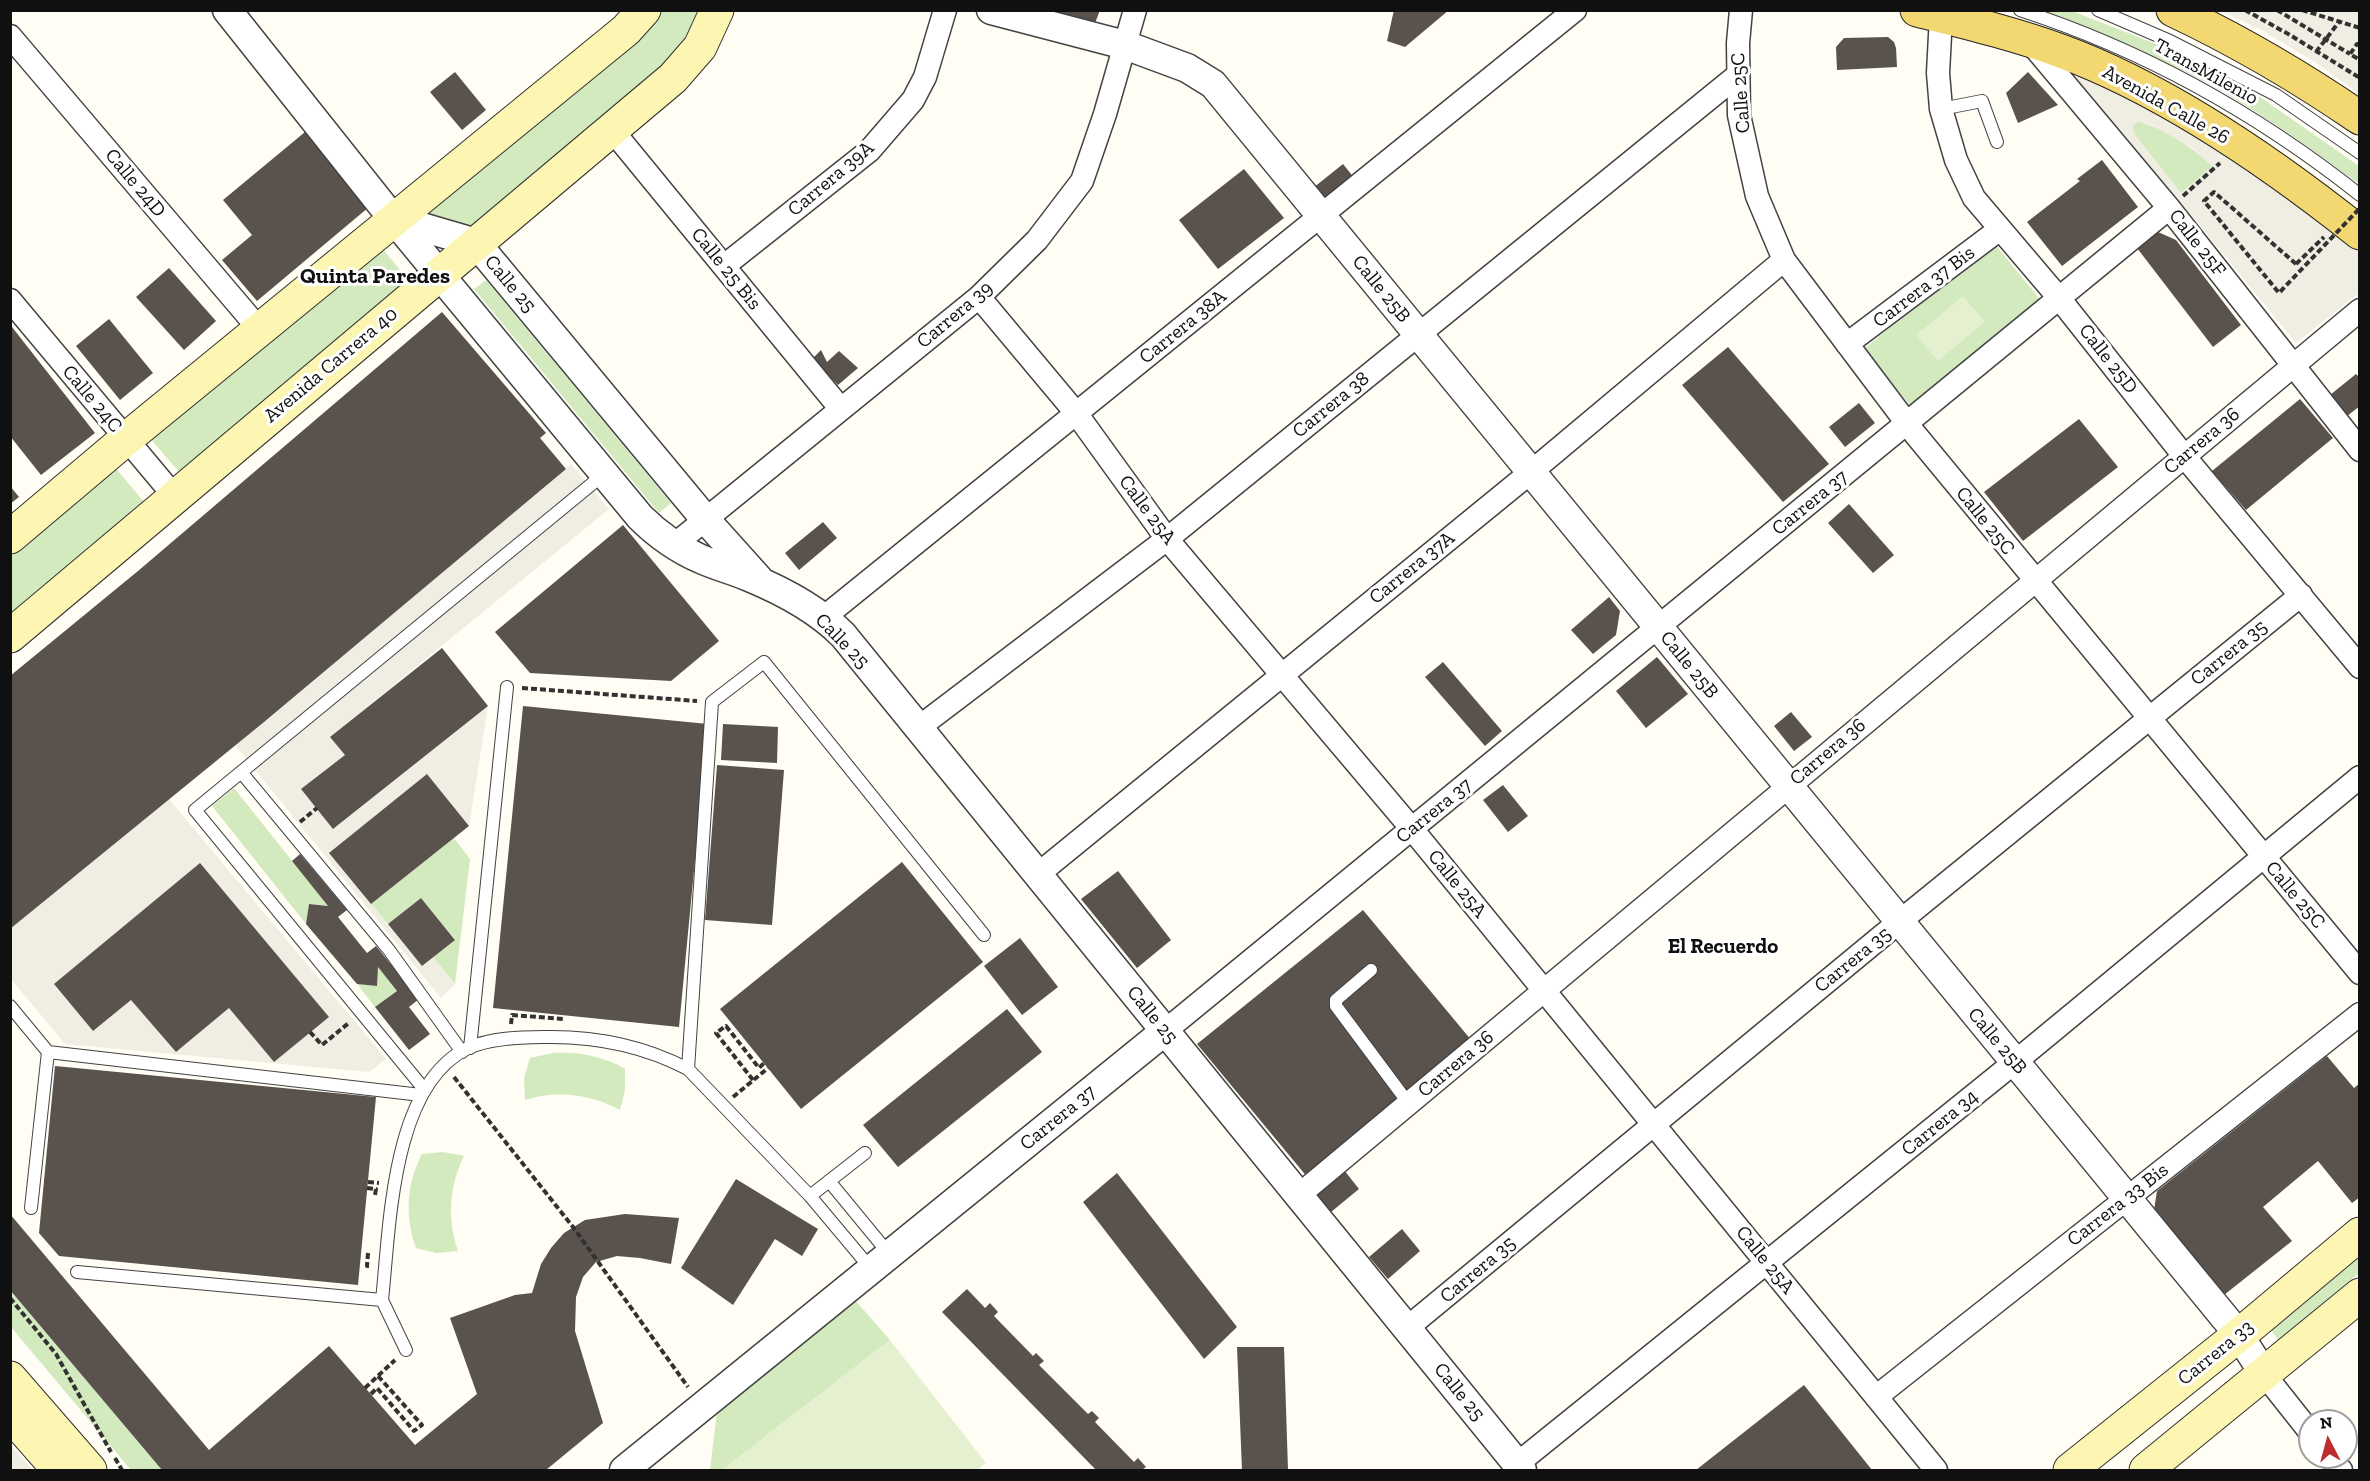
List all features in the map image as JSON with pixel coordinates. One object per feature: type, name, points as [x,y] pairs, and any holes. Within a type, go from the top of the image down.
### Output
[{"type":"main road","points":[[10,537],[126,439],[626,30],[644,10]]},
{"type":"main road","name":"Avenida Carrera 40","points":[[10,636],[673,78],[707,35],[717,10]]},
{"type":"main road","points":[[2173,10],[2224,34],[2360,118]]},
{"type":"main road","name":"Avenida Calle 26","points":[[1929,13],[2024,26],[2063,52],[2115,74],[2168,101],[2275,168],[2347,219]]},
{"type":"main road","name":"Carrera 33","points":[[2070,1470],[2240,1335],[2360,1234]]},
{"type":"main road","points":[[2146,1470],[2360,1295]]},
{"type":"main road","points":[[10,1378],[90,1470]]},
{"type":"main road","points":[[10,1414],[59,1470]]},
{"type":"street","name":"Calle 25","points":[[228,10],[394,219],[640,517],[656,533],[700,559],[761,582],[796,600],[823,618],[843,636],[1520,1467]]},
{"type":"street","name":"Carrera 39A","points":[[724,266],[869,151],[913,100],[925,76],[945,10]]},
{"type":"street","name":"Calle 25B","points":[[991,10],[1125,45],[1187,68],[1213,84],[2240,1335],[2264,1374],[2298,1417]]},
{"type":"street","name":"Carrera 39","points":[[674,545],[979,297],[1037,240],[1082,181],[1105,114],[1135,10]]},
{"type":"street","name":"Carrera 38A","points":[[1544,36],[1556,10]]},
{"type":"street","name":"Carrera 38A","points":[[823,618],[1575,10]]},
{"type":"street","name":"Calle 25C","points":[[1742,10],[1738,43],[1739,115],[1747,157],[1758,196],[1784,260],[1906,423],[2360,973]]},
{"type":"street","name":"Calle 25D","points":[[1929,13],[1941,109],[1956,160],[1974,198],[2060,298],[2184,456],[2356,657]]},
{"type":"street","name":"Calle 25F","points":[[2024,26],[2360,450]]},
{"type":"street","name":"Calle 24D","points":[[10,36],[260,330]]},
{"type":"street","name":"Carrera 38","points":[[918,728],[1167,539],[1738,75]]},
{"type":"street","name":"Calle 25 Bis","points":[[612,130],[840,408]]},
{"type":"street","name":"Carrera 37","points":[[624,1470],[1165,1032],[2169,208]]},
{"type":"street","name":"Calle 25","points":[[394,219],[476,243],[705,519],[761,582]]},
{"type":"street","name":"Carrera 37 Bis","points":[[1847,344],[2000,229]]},
{"type":"street","name":"Carrera 37A","points":[[1037,875],[1531,472],[1784,260]]},
{"type":"street","name":"Calle 25A","points":[[979,297],[1076,413],[1167,539],[1412,829],[1936,1470]]},
{"type":"street","name":"Calle 24C","points":[[12,303],[175,497]]},
{"type":"street","name":"Carrera 36","points":[[1299,1196],[2360,310]]},
{"type":"street","name":"Carrera 35","points":[[1407,1328],[1899,922],[2301,595]]},
{"type":"street","name":"Carrera 34","points":[[1520,1467],[2360,777]]},
{"type":"street","name":"Carrera 33 Bis","points":[[1876,1397],[2360,1014]]},
{"type":"lane","name":"TransMilenio","points":[[2098,10],[2170,41],[2276,95],[2360,153]]},
{"type":"lane","name":"TransMilenio","points":[[2024,26],[2150,62],[2245,114],[2347,219]]},
{"type":"lane","points":[[1941,109],[1982,101],[1997,142]]},
{"type":"lane","points":[[422,1092],[361,1012],[195,810],[604,474]]},
{"type":"lane","points":[[688,1069],[712,702],[764,662],[984,935]]},
{"type":"lane","points":[[466,1050],[507,687]]},
{"type":"lane","points":[[241,772],[389,950],[466,1050]]},
{"type":"lane","points":[[1371,970],[1336,1000],[1335,1006],[1409,1104]]},
{"type":"lane","points":[[10,1006],[48,1052],[422,1092]]},
{"type":"lane","points":[[406,1350],[382,1300],[399,1160],[422,1092],[444,1065],[466,1050],[522,1037],[578,1038],[636,1047],[664,1056],[688,1069],[810,1196],[881,1262]]},
{"type":"lane","points":[[31,1208],[48,1052]]},
{"type":"lane","points":[[810,1196],[865,1153]]},
{"type":"lane","points":[[829,1181],[881,1262]]},
{"type":"lane","points":[[76,1272],[382,1300]]},
{"type":"path","points":[[2245,10],[2360,78]]},
{"type":"path","points":[[2277,10],[2360,60]]},
{"type":"path","points":[[2302,10],[2360,28]]},
{"type":"path","points":[[2297,77],[2339,22]]},
{"type":"path","points":[[2350,54],[2357,44],[2360,45]]},
{"type":"path","points":[[2169,208],[2239,146]]},
{"type":"path","points":[[2214,192],[2296,264],[2347,219],[2279,293],[2204,201],[2214,192]]},
{"type":"path","points":[[507,687],[712,702]]},
{"type":"path","points":[[310,1032],[322,1045],[361,1012]]},
{"type":"path","points":[[723,1106],[753,1080],[766,1066],[759,1068],[726,1026],[716,1033],[753,1080]]},
{"type":"path","points":[[444,1065],[573,1227],[689,1387]]},
{"type":"path","points":[[10,1298],[56,1354],[122,1470]]},
{"type":"path","points":[[365,1388],[406,1350]]},
{"type":"path","points":[[371,1394],[377,1388],[414,1431],[422,1425],[379,1376]]},
{"type":"green space","points":[[656,11],[703,11],[676,59],[470,228],[434,220],[422,208]]},
{"type":"green space","points":[[2040,11],[2072,11],[2179,53],[2250,90],[2359,166],[2359,184],[2266,118],[2207,83],[2146,54]]},
{"type":"green space","points":[[2138,121],[2178,139],[2213,166],[2181,193],[2134,134],[2132,126]]},
{"type":"green space","points":[[1994,243],[2043,303],[1913,409],[1864,349]]},
{"type":"green space","points":[[380,246],[411,283],[181,474],[148,436]]},
{"type":"green space","points":[[486,280],[671,503],[659,513],[474,289]]},
{"type":"green space","points":[[1963,296],[1985,322],[1938,361],[1916,335]]},
{"type":"green space","points":[[113,465],[144,502],[11,614],[11,552]]},
{"type":"green space","points":[[234,788],[328,906],[309,904],[306,924],[212,806]]},
{"type":"green space","points":[[454,838],[470,859],[455,984],[433,957],[455,939],[421,898],[388,924],[371,904]]},
{"type":"green space","points":[[378,967],[397,991],[375,1007],[357,984],[376,986]]},
{"type":"green space","points":[[553,1053],[590,1056],[625,1069],[625,1090],[620,1110],[597,1100],[574,1095],[550,1095],[525,1100],[524,1078],[530,1058]]},
{"type":"green space","points":[[443,1152],[464,1156],[455,1179],[451,1203],[452,1227],[458,1251],[436,1253],[416,1248],[410,1224],[409,1201],[413,1177],[422,1154]]},
{"type":"green space","points":[[2359,1247],[2359,1273],[2278,1340],[2267,1324]]},
{"type":"green space","points":[[10,1290],[162,1470],[131,1470],[11,1327]]},
{"type":"green space","points":[[854,1299],[890,1340],[722,1470],[710,1470],[717,1411]]},
{"type":"green space","points":[[890,1340],[986,1463],[977,1470],[722,1470]]},
{"type":"shaded area","points":[[2220,11],[2359,11],[2359,94],[2318,64],[2260,29]]},
{"type":"shaded area","points":[[2083,73],[2189,126],[2274,184],[2359,251],[2359,293],[2296,343],[2179,200],[2075,79]],"holes":[[[2138,121],[2150,124],[2191,147],[2213,167],[2181,193],[2134,134],[2132,127]]]},
{"type":"shaded area","points":[[571,464],[609,509],[330,737],[345,755],[301,789],[334,829],[488,706],[469,826],[427,774],[330,853],[422,966],[433,957],[455,984],[441,998],[235,745]]},
{"type":"shaded area","points":[[169,799],[386,1059],[369,1072],[65,1044],[11,979],[10,929]],"holes":[[[54,984],[329,1017],[274,1062],[229,1008],[176,1052],[131,1000],[93,1031]]]},
{"type":"shaded area","points":[[11,1445],[33,1470],[11,1470]]},
{"type":"building","points":[[1040,10],[1100,10],[1094,26]]},
{"type":"building","points":[[1394,10],[1449,10],[1405,47],[1387,41]]},
{"type":"building","points":[[1888,37],[1894,42],[1896,48],[1897,67],[1837,70],[1836,47],[1844,38]]},
{"type":"building","points":[[455,72],[486,110],[462,130],[430,92]]},
{"type":"building","points":[[2028,72],[2058,105],[2018,123],[2006,93]]},
{"type":"building","points":[[305,132],[369,207],[257,301],[222,260],[252,235],[223,200]]},
{"type":"building","points":[[2102,160],[2138,207],[2062,266],[2027,222],[2080,181],[2077,179]]},
{"type":"building","points":[[1343,164],[1355,179],[1325,203],[1313,188]]},
{"type":"building","points":[[1244,169],[1284,218],[1218,269],[1179,220]]},
{"type":"building","points":[[2158,232],[2176,240],[2241,325],[2213,347],[2137,248]]},
{"type":"building","points":[[169,268],[216,321],[184,350],[136,297]]},
{"type":"building","points":[[442,312],[546,433],[540,438],[566,469],[264,722],[10,929],[10,676],[138,571]]},
{"type":"building","points":[[109,319],[153,373],[120,400],[76,346]]},
{"type":"building","points":[[12,327],[95,433],[41,475],[10,436]]},
{"type":"building","points":[[1728,347],[1829,464],[1783,502],[1682,385]]},
{"type":"building","points":[[821,350],[827,362],[839,351],[858,368],[838,385],[812,359]]},
{"type":"building","points":[[2356,374],[2360,378],[2360,406],[2347,416],[2330,395]]},
{"type":"building","points":[[2300,399],[2333,438],[2246,510],[2212,471]]},
{"type":"building","points":[[1859,403],[1875,423],[1845,447],[1829,427]]},
{"type":"building","points":[[2079,419],[2118,467],[2023,541],[1984,492]]},
{"type":"building","points":[[10,486],[19,497],[10,504]]},
{"type":"building","points":[[1849,504],[1894,555],[1873,573],[1828,523]]},
{"type":"building","points":[[823,522],[837,538],[799,570],[785,553]]},
{"type":"building","points":[[623,525],[719,641],[671,681],[530,673],[495,632]]},
{"type":"building","points":[[1609,597],[1620,611],[1616,635],[1593,654],[1571,630]]},
{"type":"building","points":[[442,648],[488,706],[333,829],[301,789],[345,755],[330,737]]},
{"type":"building","points":[[1657,657],[1688,694],[1646,728],[1616,691]]},
{"type":"building","points":[[1443,662],[1502,731],[1485,746],[1425,677]]},
{"type":"building","points":[[523,706],[708,724],[679,1027],[493,1008]]},
{"type":"building","points":[[1791,712],[1812,737],[1794,751],[1774,726]]},
{"type":"building","points":[[723,724],[778,727],[777,763],[721,760]]},
{"type":"building","points":[[717,765],[784,770],[772,925],[705,920]]},
{"type":"building","points":[[427,774],[469,826],[371,904],[329,853]]},
{"type":"building","points":[[1503,785],[1528,816],[1508,832],[1483,800]]},
{"type":"building","points":[[300,854],[347,910],[338,917],[367,953],[376,946],[419,999],[409,1007],[430,1034],[409,1050],[375,1007],[397,991],[378,967],[377,986],[357,984],[306,924],[309,904],[328,906],[292,861]]},
{"type":"building","points":[[902,862],[983,962],[801,1109],[720,1009]]},
{"type":"building","points":[[200,863],[329,1017],[274,1062],[229,1008],[176,1052],[131,1000],[93,1031],[54,984]]},
{"type":"building","points":[[1118,871],[1171,940],[1137,968],[1081,899]]},
{"type":"building","points":[[421,898],[455,940],[422,966],[388,924]]},
{"type":"building","points":[[1363,910],[1472,1041],[1308,1178],[1197,1044]]},
{"type":"building","points":[[1020,938],[1058,987],[1022,1015],[984,966]]},
{"type":"building","points":[[1007,1009],[1042,1052],[898,1167],[863,1125]]},
{"type":"building","points":[[2327,1056],[2354,1088],[2360,1083],[2360,1197],[2352,1203],[2318,1161],[2263,1207],[2292,1241],[2224,1295],[2154,1210],[2157,1191]]},
{"type":"building","points":[[55,1066],[376,1097],[358,1285],[59,1256],[39,1233]]},
{"type":"building","points":[[1344,1170],[1359,1189],[1331,1212],[1315,1193]]},
{"type":"building","points":[[1117,1173],[1237,1327],[1204,1359],[1083,1202]]},
{"type":"building","points":[[736,1179],[818,1229],[802,1256],[775,1239],[733,1305],[681,1268]]},
{"type":"building","points":[[10,1214],[209,1450],[329,1346],[415,1445],[477,1394],[450,1318],[515,1295],[532,1293],[541,1264],[551,1248],[564,1233],[585,1220],[625,1214],[679,1218],[671,1264],[617,1256],[596,1262],[583,1277],[576,1297],[575,1331],[603,1423],[546,1470],[162,1470],[10,1290]]},
{"type":"building","points":[[1402,1229],[1420,1251],[1388,1279],[1369,1257]]},
{"type":"building","points":[[967,1289],[985,1308],[990,1303],[998,1312],[994,1316],[1033,1356],[1036,1353],[1044,1361],[1039,1365],[1088,1414],[1092,1411],[1099,1418],[1095,1422],[1134,1462],[1138,1458],[1146,1467],[1142,1470],[1096,1470],[942,1312]]},
{"type":"building","points":[[1237,1347],[1284,1347],[1288,1470],[1242,1470]]},
{"type":"building","points":[[1804,1385],[1872,1470],[1696,1470]]},
{"type":"district","name":"Quinta Paredes","points":[[375,277]]},
{"type":"district","name":"El Recuerdo","points":[[1723,947]]}]
